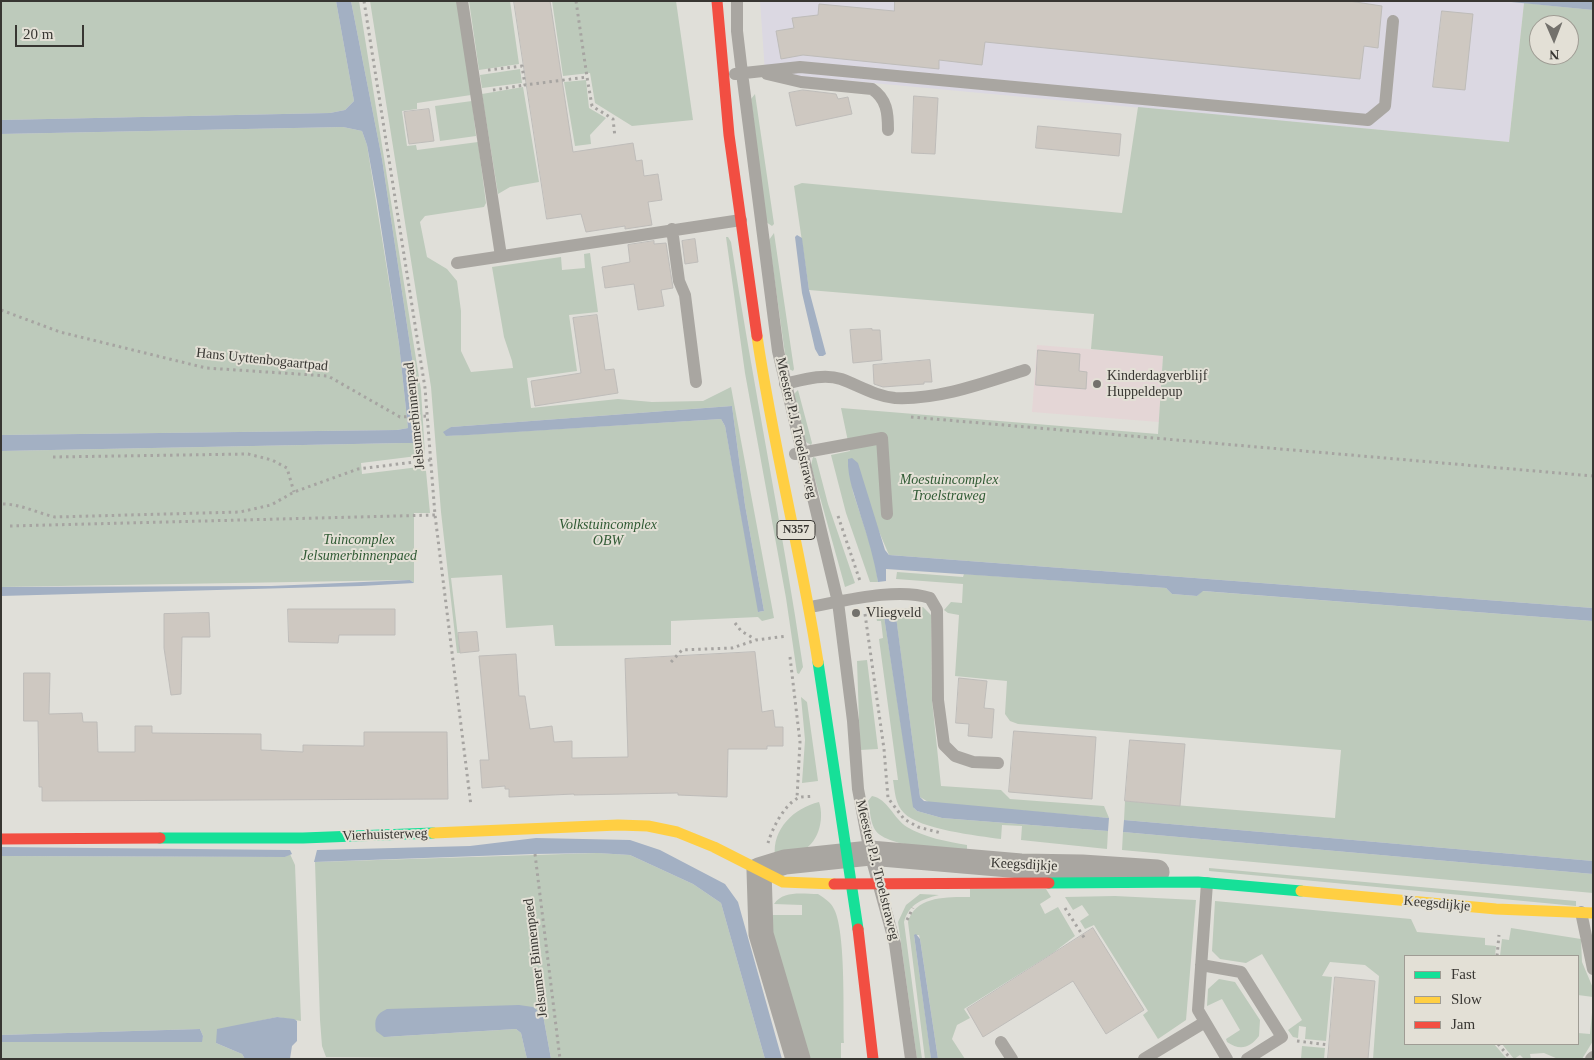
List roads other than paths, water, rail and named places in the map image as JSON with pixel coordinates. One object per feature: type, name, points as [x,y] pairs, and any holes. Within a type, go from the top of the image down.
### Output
[{"type":"street","name":"Meester P.J. Troelstraweg","points":[[717,1],[723,74],[764,383],[859,854],[853,885],[874,1059]]},
{"type":"street","name":"Vierhuisterweg","points":[[1,839],[303,838],[618,825],[648,826],[677,832],[783,882],[853,885]]},
{"type":"street","points":[[798,1059],[761,934],[759,870],[785,862],[859,854]]},
{"type":"street","name":"Keegsdijkje","points":[[859,854],[1021,866],[1082,867],[1158,872],[1202,882],[1496,909],[1551,923],[1588,920]]},
{"type":"street","name":"Keegsdijkje","points":[[853,885],[938,882],[1154,884],[1202,882]]},
{"type":"lane","points":[[462,1],[501,256]]},
{"type":"lane","name":"Meester P.J. Troelstraweg","points":[[737,1],[737,31],[742,74],[784,384],[838,602],[853,721],[858,789],[859,854],[879,884],[895,944],[911,1059]]},
{"type":"lane","points":[[723,74],[742,74],[800,67],[1368,120],[1385,106],[1392,21]]},
{"type":"lane","points":[[758,72],[801,82],[872,89],[879,94],[885,104],[888,130]]},
{"type":"lane","points":[[457,263],[672,229],[742,220]]},
{"type":"lane","points":[[672,229],[679,281],[685,295],[696,382]]},
{"type":"lane","points":[[784,384],[830,377],[840,379],[874,394],[896,398],[941,393],[974,386],[1025,370]]},
{"type":"lane","points":[[780,456],[882,438],[887,514]]},
{"type":"lane","points":[[810,608],[887,595],[923,596],[930,598],[937,610],[938,700],[944,745],[955,756],[972,762],[998,763]]},
{"type":"lane","points":[[1202,882],[1201,965],[1198,1010],[1227,1059]]},
{"type":"lane","points":[[1588,920],[1593,969]]},
{"type":"lane","points":[[1201,965],[1241,972],[1282,1037],[1247,1059]]},
{"type":"lane","points":[[1144,1059],[1205,1022]]},
{"type":"lane","points":[[1001,1042],[1012,1059]]},
{"type":"water","points":[[336,1],[351,1],[382,159],[417,391],[419,438],[413,443],[1,451],[1,435],[397,430],[408,428],[399,344],[377,201],[367,145],[362,131],[343,127],[1,134],[1,120],[330,113],[345,110],[354,101]]},
{"type":"water","points":[[1501,1],[1593,1],[1593,10]]},
{"type":"water","points":[[797,235],[802,238],[809,290],[826,354],[823,356],[819,356],[815,349],[802,293],[795,237]]},
{"type":"water","points":[[732,406],[745,505],[764,611],[758,612],[725,426],[721,419],[468,435],[446,436],[443,432],[451,427]]},
{"type":"water","points":[[852,458],[858,463],[885,550],[889,555],[1593,608],[1593,621],[1203,591],[1197,596],[1172,594],[1166,588],[886,569],[886,581],[878,582],[871,549],[850,481],[848,459]]},
{"type":"water","points":[[410,580],[414,583],[1,596],[1,587],[271,586]]},
{"type":"water","points":[[895,609],[920,797],[924,801],[1109,818],[1108,831],[942,818],[917,811],[913,807],[883,610]]},
{"type":"water","points":[[1124,820],[1593,861],[1593,874],[1123,832]]},
{"type":"water","points":[[536,838],[630,840],[660,850],[725,884],[738,902],[782,1059],[765,1059],[721,903],[693,884],[630,855],[597,853],[534,854],[314,862],[317,850],[470,846]]},
{"type":"water","points":[[1,847],[290,850],[292,854],[285,857],[1,856]]},
{"type":"water","points":[[916,934],[920,939],[938,1059],[931,1059],[914,935]]},
{"type":"water","points":[[519,1005],[533,1007],[543,1015],[551,1059],[527,1059],[521,1033],[516,1029],[384,1037],[376,1031],[375,1023],[377,1017],[387,1009]]},
{"type":"water","points":[[277,1017],[297,1021],[297,1041],[292,1046],[290,1059],[245,1059],[242,1054],[216,1043],[217,1029]]},
{"type":"water","points":[[200,1029],[203,1036],[202,1042],[1,1042],[1,1035]]},
{"type":"place","name":"Kinderdagverblijf Huppeldepup","points":[[1097,384]]},
{"type":"place","name":"Vliegveld","points":[[856,613]]},
{"type":"park label","name":"Moestuincomplex Troelstraweg","points":[[949,488]]},
{"type":"park label","name":"Volkstuincomplex OBW","points":[[608,534]]},
{"type":"park label","name":"Tuincomplex Jelsumerbinnenpaed","points":[[359,548]]}]
